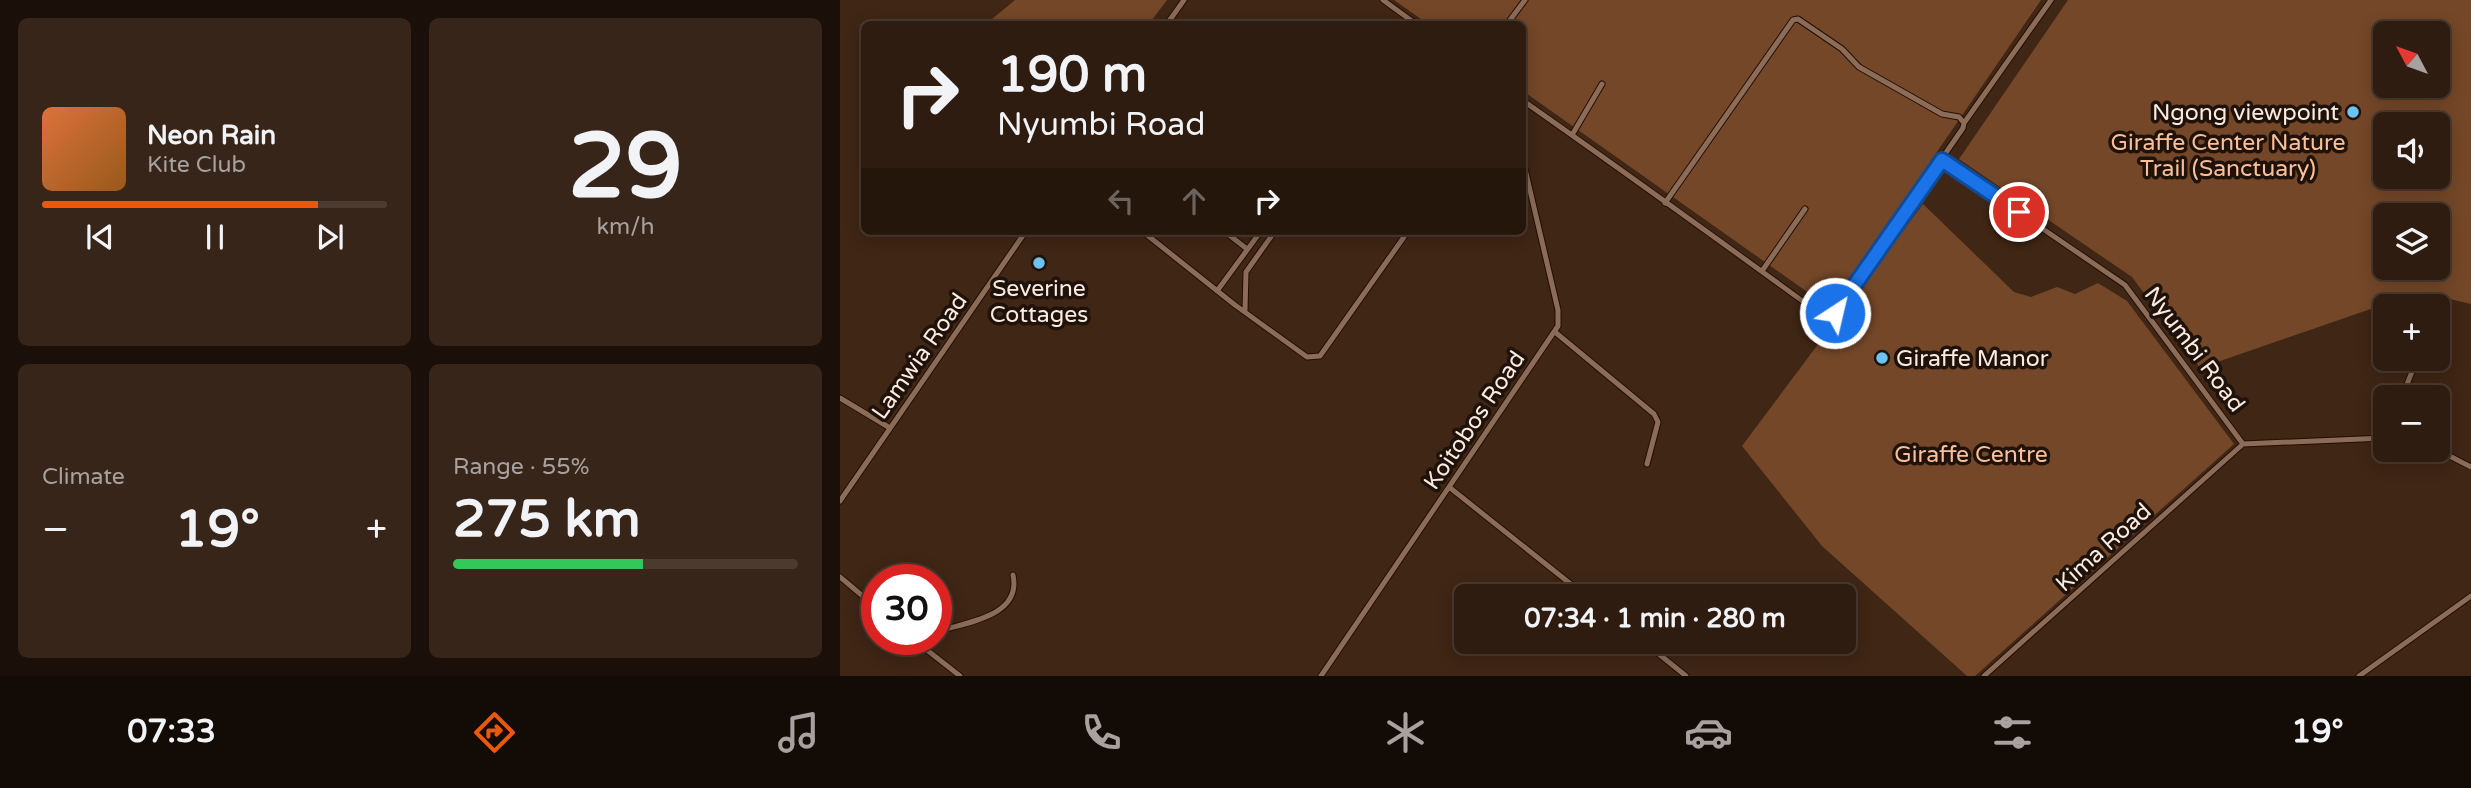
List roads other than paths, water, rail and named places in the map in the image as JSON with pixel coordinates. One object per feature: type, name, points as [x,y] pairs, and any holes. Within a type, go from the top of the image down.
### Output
[{"type":"street","points":[[1169,21],[1184,0]]},
{"type":"street","points":[[1383,0],[1412,21]]},
{"type":"street","points":[[1509,21],[1525,0]]},
{"type":"street","points":[[1526,103],[1819,313],[1826,315],[1835,313],[2051,0]]},
{"type":"street","points":[[1665,203],[1793,20],[1798,19],[1842,49],[1859,67],[1942,114],[1959,117],[1964,123]]},
{"type":"street","points":[[1572,135],[1602,83]]},
{"type":"street","name":"Nyumbi Road","points":[[1942,160],[2125,285],[2244,443]]},
{"type":"street","points":[[1526,173],[1558,310],[1558,326],[1555,332],[1654,414],[1658,422],[1647,464]]},
{"type":"street","points":[[1762,271],[1805,209]]},
{"type":"street","name":"Lamwia Road","points":[[840,501],[1023,235]]},
{"type":"street","points":[[1147,235],[1307,357],[1320,356],[1404,235]]},
{"type":"street","points":[[1229,235],[1247,249]]},
{"type":"street","points":[[1217,291],[1258,235]]},
{"type":"street","points":[[1245,311],[1246,272],[1272,235]]},
{"type":"street","name":"Koitobos Road","points":[[1321,676],[1555,332]]},
{"type":"street","points":[[840,398],[890,428]]},
{"type":"street","points":[[2244,443],[2373,438]]},
{"type":"street","name":"Kima Road","points":[[1984,676],[2244,443]]},
{"type":"street","points":[[2450,456],[2471,467]]},
{"type":"street","points":[[1449,487],[1571,584]]},
{"type":"street","points":[[952,627],[1003,608],[1011,599],[1015,586],[1013,575]]},
{"type":"street","points":[[840,577],[861,595]]},
{"type":"street","points":[[2358,676],[2471,596]]},
{"type":"street","points":[[1659,654],[1686,676]]},
{"type":"street","points":[[936,655],[961,676]]},
{"type":"place","name":"Ngong viewpoint","points":[[2353,112]]},
{"type":"place","name":"Severine Cottages","points":[[1039,263]]},
{"type":"place","name":"Giraffe Manor","points":[[1882,358]]},
{"type":"park label","name":"Giraffe Center Nature Trail (Sanctuary)","points":[[2228,155]]},
{"type":"park label","name":"Giraffe Centre","points":[[1971,454]]}]
